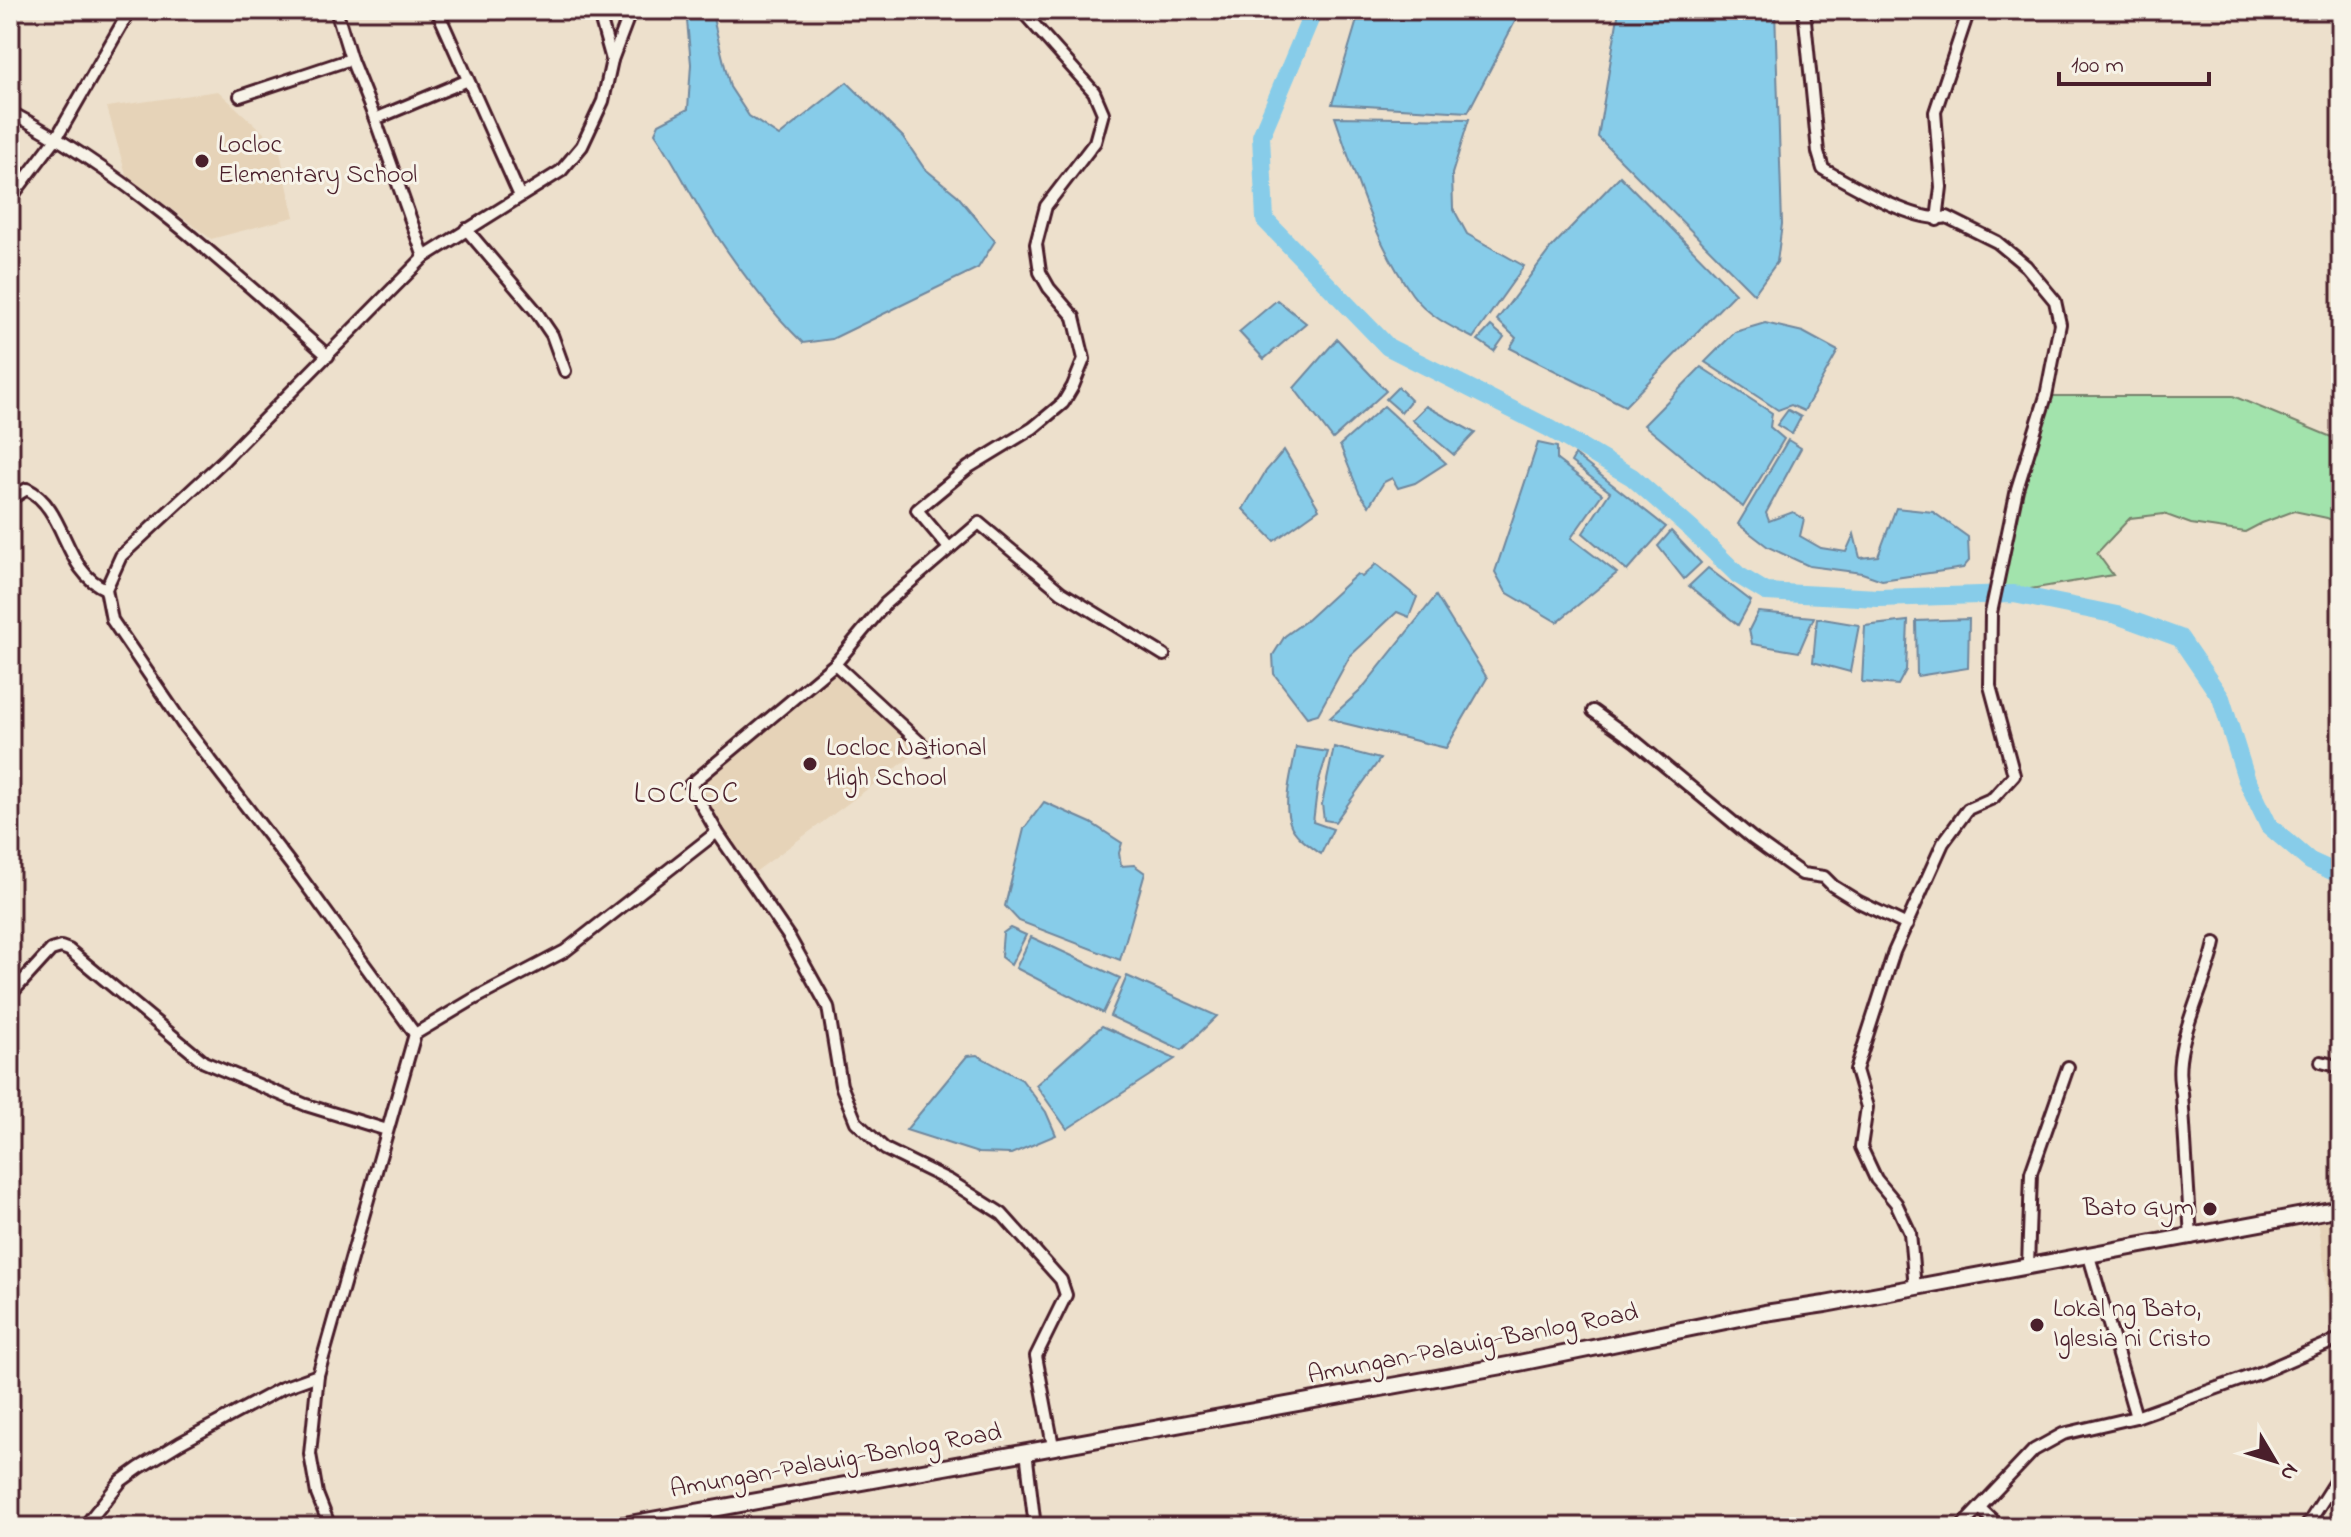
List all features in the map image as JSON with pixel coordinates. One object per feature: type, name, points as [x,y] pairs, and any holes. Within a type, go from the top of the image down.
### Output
[{"type":"main road","name":"Amungan-Palauig-Banlog Road","points":[[613,1527],[1519,1363],[1765,1313],[2191,1238],[2341,1208]]},
{"type":"street","points":[[10,199],[57,137],[130,10]]},
{"type":"street","points":[[336,10],[424,257]]},
{"type":"street","points":[[437,10],[466,81],[520,196]]},
{"type":"street","points":[[598,10],[612,60]]},
{"type":"street","points":[[415,1034],[302,879],[182,723],[112,620],[106,589],[121,556],[328,356],[424,257],[561,171],[582,146],[603,101],[612,60],[631,10]]},
{"type":"street","points":[[949,548],[917,510],[969,467],[1033,428],[1063,403],[1084,359],[1074,317],[1049,288],[1040,272],[1036,244],[1046,206],[1095,142],[1103,113],[1094,92],[1021,10]]},
{"type":"street","points":[[1804,10],[1818,152],[1823,169],[1894,206],[1937,220],[1947,217],[1997,242],[2026,266],[2055,301],[2060,324],[2046,396],[2017,489],[1991,613],[1990,686],[2014,775],[1993,798],[1968,809],[1943,843],[1894,952],[1856,1070],[1867,1107],[1861,1147],[1876,1179],[1896,1203],[1910,1233],[1915,1288]]},
{"type":"street","points":[[1937,220],[1941,187],[1935,112],[1969,10]]},
{"type":"street","points":[[240,96],[351,59]]},
{"type":"street","points":[[375,119],[466,81]]},
{"type":"street","points":[[10,112],[57,137],[109,172],[225,264],[328,356]]},
{"type":"street","points":[[466,229],[535,310],[552,335],[565,371]]},
{"type":"street","points":[[11,495],[27,489],[39,495],[62,531],[79,569],[93,583],[106,589]]},
{"type":"street","points":[[1053,1446],[1036,1356],[1066,1295],[1061,1280],[1002,1214],[950,1181],[885,1149],[856,1122],[841,1085],[828,1007],[789,937],[717,832],[690,785],[835,664],[886,603],[979,523],[1061,592],[1164,655]]},
{"type":"street","points":[[835,664],[928,750]]},
{"type":"street","points":[[1593,711],[1802,874],[1824,877],[1859,902],[1907,925]]},
{"type":"street","points":[[330,1527],[317,1494],[310,1454],[318,1375],[415,1034],[565,951],[717,832]]},
{"type":"street","points":[[2191,1238],[2179,1084],[2190,1022],[2212,962],[2215,943]]},
{"type":"street","points":[[10,995],[51,950],[61,947],[69,950],[204,1062],[306,1105],[387,1130]]},
{"type":"street","points":[[2321,1062],[2341,1067]]},
{"type":"street","points":[[2028,1267],[2031,1173],[2068,1067]]},
{"type":"street","points":[[2089,1256],[2136,1417]]},
{"type":"street","points":[[1961,1527],[2034,1450],[2063,1434],[2136,1417],[2262,1372],[2341,1338]]},
{"type":"street","points":[[84,1527],[121,1481],[139,1468],[282,1388],[318,1375]]},
{"type":"street","points":[[1026,1451],[1035,1527]]},
{"type":"street","points":[[2306,1527],[2341,1472]]},
{"type":"street","points":[[1980,1508],[2000,1527]]},
{"type":"shaded area","name":"Locloc Elementary School","points":[[218,91],[279,147],[294,217],[211,239],[126,175],[107,107]]},
{"type":"shaded area","name":"Locloc National High School","points":[[833,672],[919,751],[751,875],[732,841],[697,792],[704,777]]},
{"type":"shaded area","points":[[2341,1215],[2341,1329],[2333,1332],[2318,1218]]},
{"type":"green space","points":[[2046,396],[2233,396],[2341,441],[2341,524],[2294,511],[2245,532],[2191,524],[2164,514],[2130,518],[2097,553],[2113,575],[2001,594],[2001,564]]},
{"type":"water","points":[[686,10],[711,10],[730,87],[749,116],[779,136],[847,82],[903,137],[924,168],[957,195],[995,241],[978,268],[832,339],[803,343],[767,304],[735,262],[655,133],[659,124],[688,109],[691,64]]},
{"type":"water","points":[[1360,10],[1521,10],[1468,112],[1332,104]]},
{"type":"water","points":[[1619,10],[1775,10],[1782,224],[1777,262],[1754,294],[1598,137]]},
{"type":"water","points":[[1335,117],[1469,119],[1452,174],[1453,208],[1467,234],[1524,266],[1473,338],[1425,308],[1399,274],[1368,209]]},
{"type":"water","points":[[1620,176],[1735,293],[1625,406],[1510,348],[1516,338],[1497,320],[1551,248]]},
{"type":"water","points":[[1277,300],[1306,323],[1264,359],[1239,332]]},
{"type":"water","points":[[1765,323],[1803,332],[1838,351],[1804,411],[1791,405],[1778,410],[1705,362],[1735,332]]},
{"type":"water","points":[[1491,326],[1504,337],[1494,351],[1478,340]]},
{"type":"water","points":[[1337,339],[1386,391],[1333,439],[1294,388]]},
{"type":"water","points":[[1701,367],[1772,413],[1770,427],[1784,439],[1743,507],[1644,425]]},
{"type":"water","points":[[1398,387],[1411,400],[1401,412],[1386,399]]},
{"type":"water","points":[[1384,406],[1446,463],[1415,483],[1398,488],[1392,478],[1384,482],[1369,506],[1359,492],[1340,445]]},
{"type":"water","points":[[1426,406],[1475,433],[1454,455],[1412,420]]},
{"type":"water","points":[[1788,410],[1801,417],[1792,434],[1777,425]]},
{"type":"water","points":[[1788,440],[1801,448],[1766,513],[1769,521],[1793,512],[1804,519],[1800,536],[1821,548],[1846,552],[1854,534],[1860,558],[1878,556],[1896,508],[1933,512],[1968,537],[1969,561],[1963,568],[1882,580],[1862,573],[1809,566],[1768,547],[1738,524]]},
{"type":"water","points":[[1538,443],[1557,447],[1557,460],[1602,494],[1571,538],[1617,573],[1557,622],[1506,592],[1495,572]]},
{"type":"water","points":[[1284,450],[1319,509],[1274,541],[1243,509],[1266,471]]},
{"type":"water","points":[[1575,455],[1666,527],[1627,571],[1583,533],[1610,492],[1571,462]]},
{"type":"water","points":[[1671,531],[1701,563],[1684,579],[1658,546]]},
{"type":"water","points":[[1376,564],[1417,597],[1409,617],[1397,612],[1350,656],[1318,714],[1307,717],[1274,674],[1273,655],[1285,636],[1357,574],[1362,577]]},
{"type":"water","points":[[1708,568],[1751,601],[1738,625],[1689,586]]},
{"type":"water","points":[[1436,596],[1487,678],[1446,748],[1330,718],[1360,691]]},
{"type":"water","points":[[1758,612],[1814,617],[1799,652],[1752,644],[1749,630]]},
{"type":"water","points":[[1817,618],[1859,625],[1850,672],[1813,662]]},
{"type":"water","points":[[1969,619],[1968,668],[1917,676],[1916,621]]},
{"type":"water","points":[[1908,621],[1906,670],[1898,685],[1862,682],[1865,626]]},
{"type":"water","points":[[1296,747],[1328,752],[1318,783],[1313,822],[1333,829],[1321,854],[1295,832],[1290,823],[1288,795]]},
{"type":"water","points":[[1334,747],[1380,759],[1335,822],[1324,820],[1322,804]]},
{"type":"water","points":[[1044,802],[1091,823],[1122,843],[1119,853],[1121,866],[1134,865],[1145,873],[1120,960],[1019,921],[1005,906],[1024,829]]},
{"type":"water","points":[[1010,928],[1026,935],[1011,965],[1001,957],[1003,933]]},
{"type":"water","points":[[1031,937],[1120,978],[1103,1013],[1016,968]]},
{"type":"water","points":[[1127,976],[1217,1016],[1182,1050],[1110,1016]]},
{"type":"water","points":[[1102,1026],[1175,1059],[1067,1129],[1036,1085]]},
{"type":"water","points":[[977,1055],[1022,1080],[1046,1112],[1056,1135],[1011,1154],[978,1153],[906,1130],[967,1056]]},
{"type":"waterway","points":[[1314,10],[1261,136],[1265,220],[1388,347],[1549,428],[1632,477],[1738,575],[1766,592],[1878,598],[2014,594],[2117,615],[2180,638],[2221,698],[2246,778],[2269,826],[2310,861],[2341,875]]},
{"type":"place","name":"Locloc Elementary School","points":[[202,161]]},
{"type":"place","name":"Locloc National High School","points":[[810,764]]},
{"type":"place","name":"Bato Gym","points":[[2210,1209]]},
{"type":"place","name":"Lokal ng Bato, Iglesia ni Cristo","points":[[2037,1325]]},
{"type":"district","name":"LOCLOC","points":[[687,795]]}]
